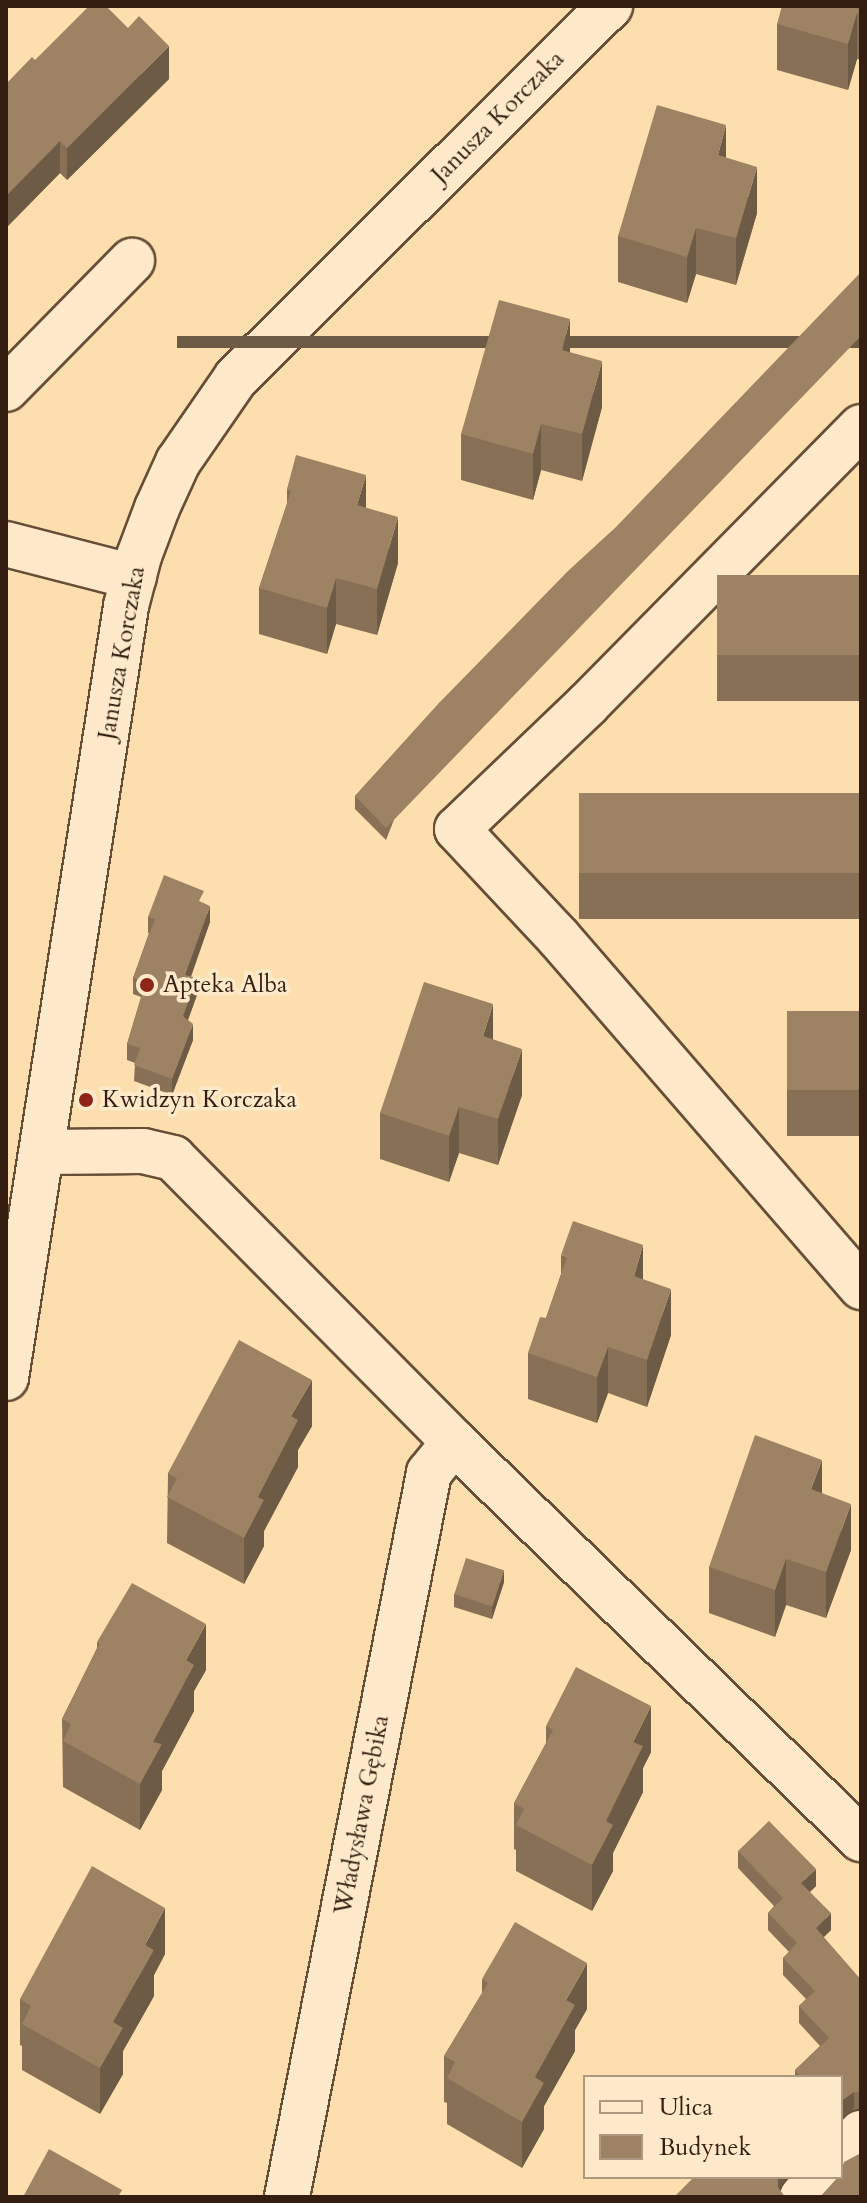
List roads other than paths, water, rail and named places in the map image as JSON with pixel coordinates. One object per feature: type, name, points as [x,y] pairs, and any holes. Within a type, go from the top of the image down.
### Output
[{"type":"street","name":"Janusza Korczaka","points":[[6,1378],[134,577],[157,508],[178,462],[236,378],[610,6]]},
{"type":"street","points":[[6,389],[132,261]]},
{"type":"street","points":[[861,427],[588,704],[457,829],[559,938],[861,1287]]},
{"type":"street","points":[[6,544],[134,577]]},
{"type":"street","points":[[44,1152],[143,1151],[173,1158],[454,1442],[861,1839]]},
{"type":"street","name":"Władysława Gębika","points":[[287,2197],[429,1473],[454,1442]]},
{"type":"street","points":[[843,2153],[861,2133]]},
{"type":"street","points":[[802,2197],[818,2179]]},
{"type":"place","name":"Apteka Alba","points":[[147,985]]},
{"type":"place","name":"Kwidzyn Korczaka","points":[[86,1100]]}]
